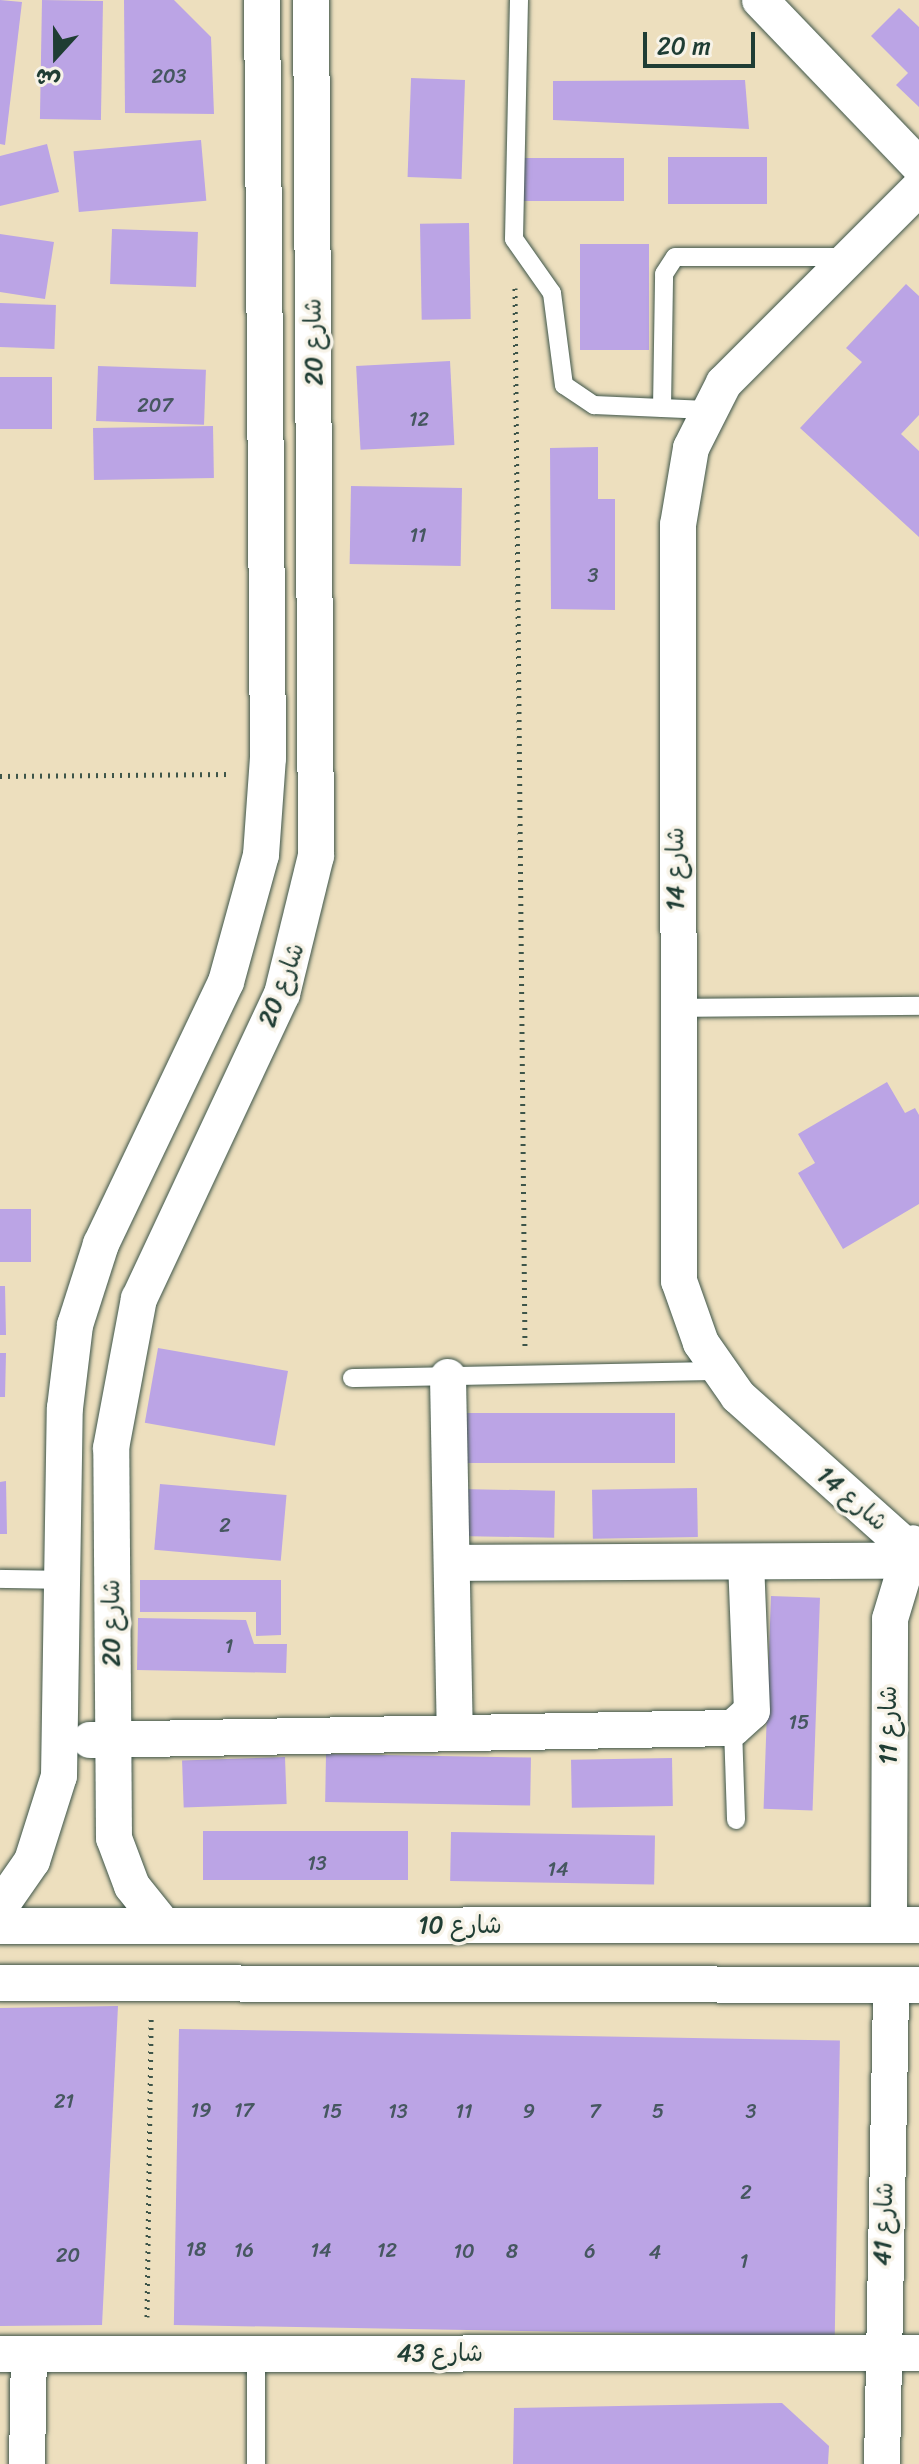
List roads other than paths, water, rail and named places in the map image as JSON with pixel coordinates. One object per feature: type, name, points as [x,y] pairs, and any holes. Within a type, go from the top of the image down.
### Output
[{"type":"street","name":"شارع 20","points":[[0,1907],[44,1833],[59,1741],[65,1408],[75,1325],[101,1244],[240,943],[261,855],[267,774],[262,0]]},
{"type":"street","name":"شارع 20","points":[[164,1926],[132,1886],[114,1838],[111,1448],[128,1340],[154,1261],[282,994],[316,856],[311,0]]},
{"type":"street","points":[[760,0],[919,166]]},
{"type":"street","name":"شارع 14","points":[[911,1547],[717,1371],[688,1313],[675,1249],[675,1008],[678,525],[685,473],[707,410],[745,356],[919,188]]},
{"type":"street","points":[[264,205],[312,204]]},
{"type":"street","points":[[448,1377],[455,1729]]},
{"type":"street","points":[[452,1563],[746,1563],[911,1547]]},
{"type":"street","name":"شارع 11","points":[[904,1925],[890,1619],[911,1547]]},
{"type":"street","points":[[59,1741],[455,1729],[733,1728],[752,1711],[746,1563]]},
{"type":"street","points":[[602,1925],[604,1984]]},
{"type":"street","name":"شارع 10","points":[[0,1926],[904,1925]]},
{"type":"street","points":[[0,1983],[905,1985]]},
{"type":"street","name":"شارع 41","points":[[882,2464],[881,2353],[905,1985]]},
{"type":"street","name":"شارع 43","points":[[14,2354],[919,2353]]},
{"type":"street","points":[[14,2354],[27,2464]]},
{"type":"lane","points":[[519,0],[514,239],[552,293],[560,374],[572,394],[594,405],[707,410]]},
{"type":"lane","points":[[662,408],[664,274],[675,257],[847,257]]},
{"type":"lane","points":[[675,1008],[919,1006]]},
{"type":"lane","points":[[352,1378],[717,1371]]},
{"type":"lane","points":[[0,1579],[62,1580]]},
{"type":"lane","points":[[733,1728],[736,1820]]},
{"type":"lane","points":[[256,2354],[256,2464]]}]
